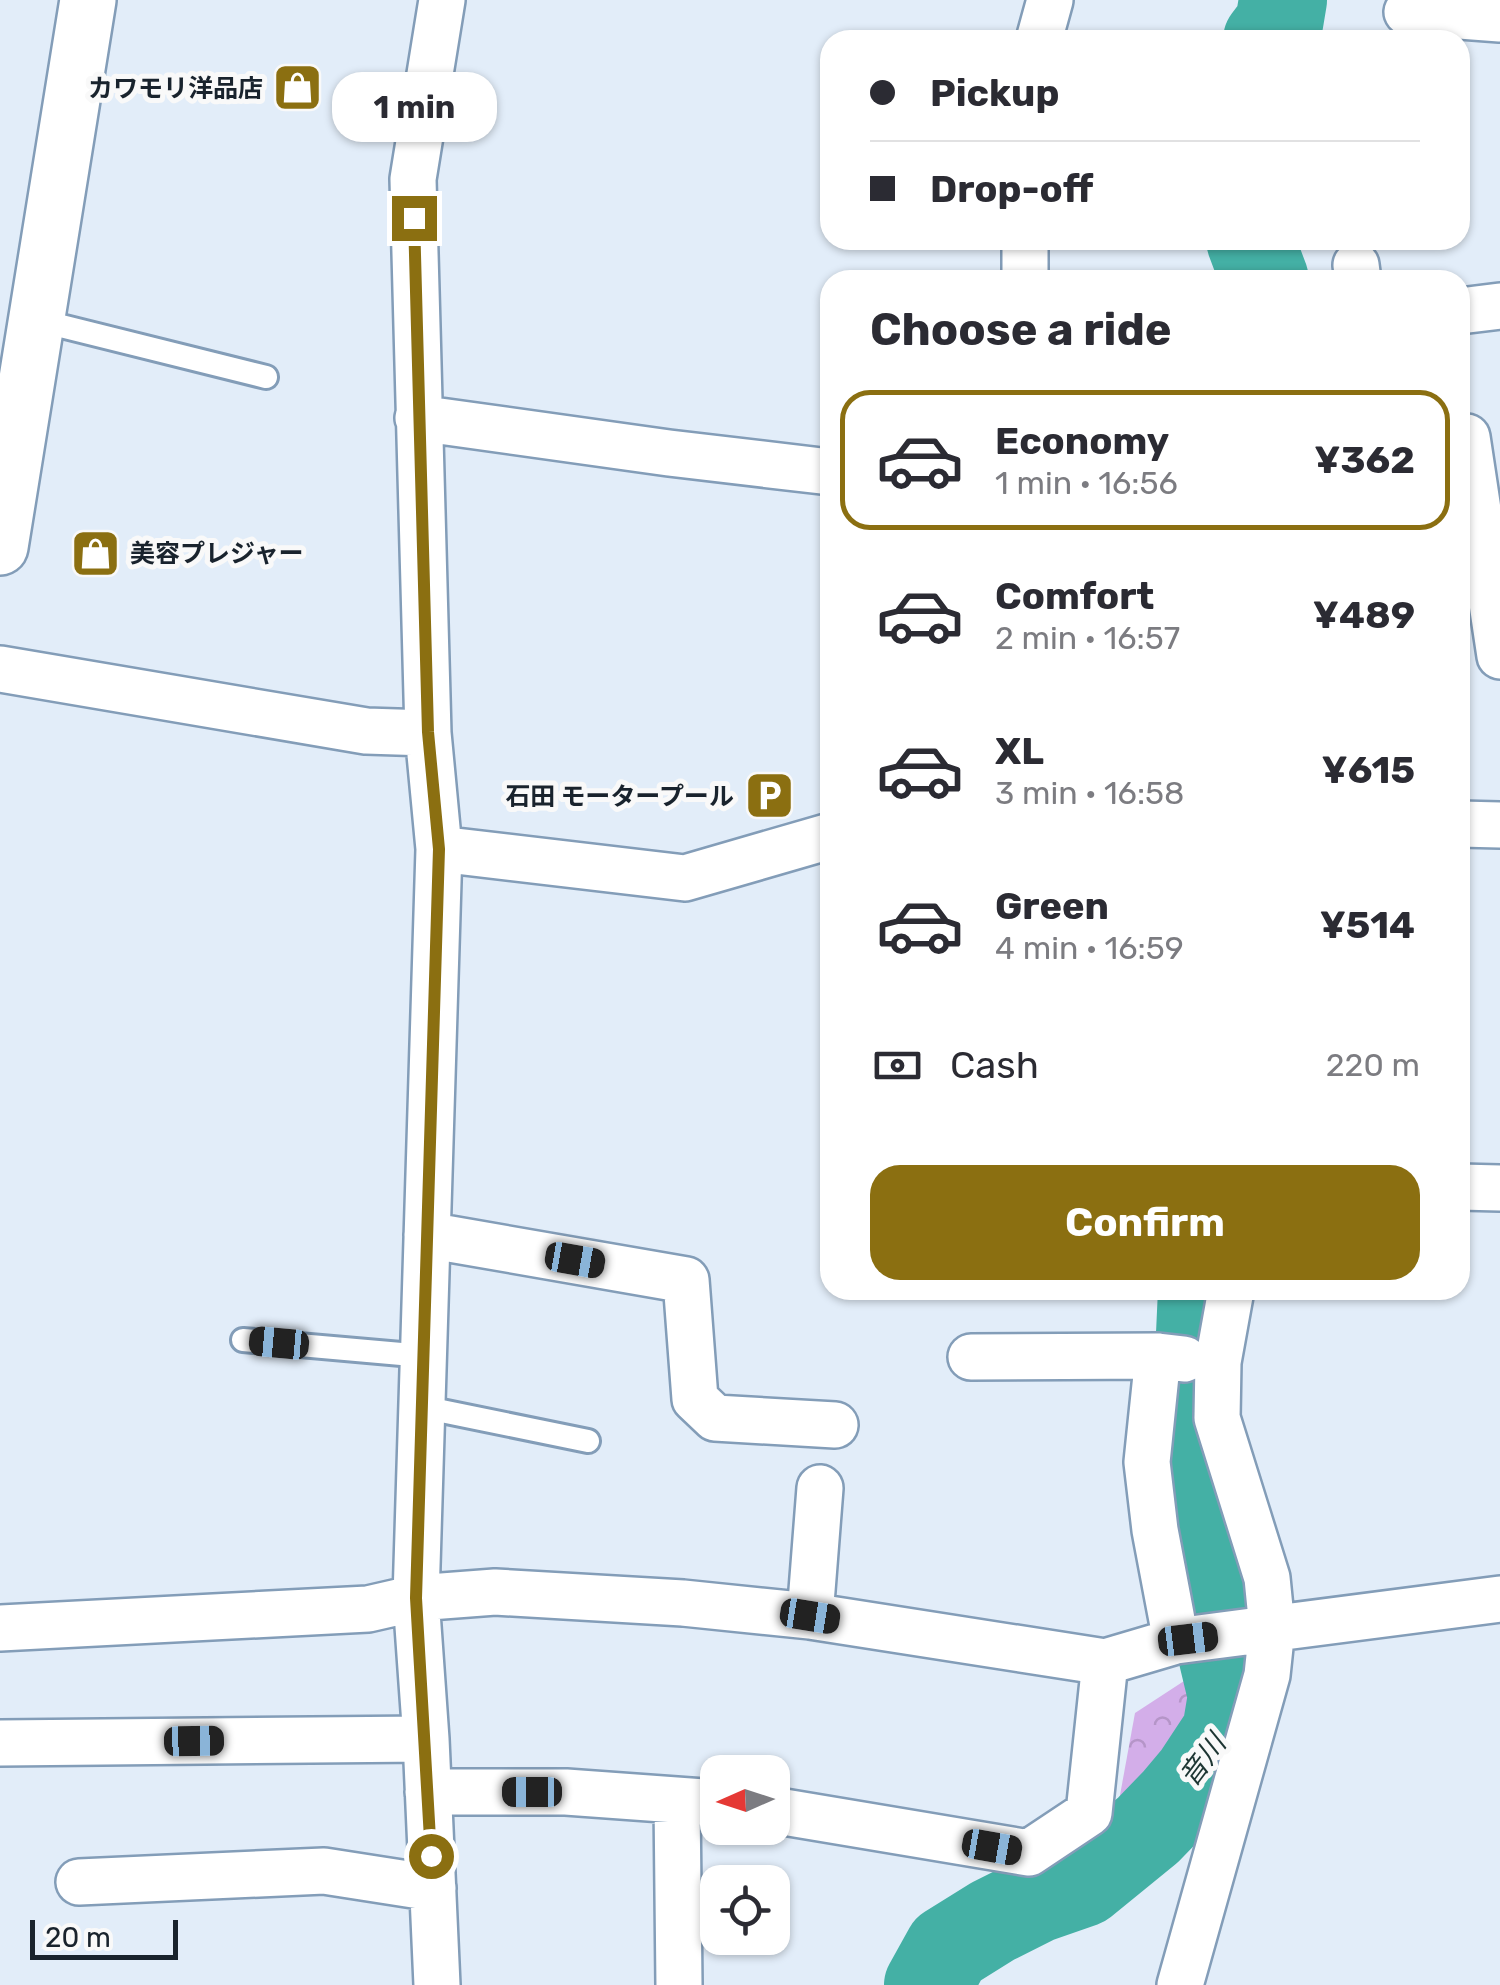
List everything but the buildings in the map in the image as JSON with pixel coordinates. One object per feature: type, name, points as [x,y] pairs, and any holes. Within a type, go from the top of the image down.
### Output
[{"type":"street","points":[[0,546],[11,408],[37,320],[88,0]]},
{"type":"street","points":[[437,1985],[416,1598],[439,849],[428,732],[413,179],[442,0]]},
{"type":"street","points":[[1041,30],[1050,0]]},
{"type":"street","points":[[1407,12],[1500,19]]},
{"type":"street","points":[[1470,310],[1500,306]]},
{"type":"street","points":[[418,418],[820,471]]},
{"type":"street","points":[[1476,436],[1500,656]]},
{"type":"street","points":[[0,669],[366,731],[428,732]]},
{"type":"street","points":[[1470,824],[1500,825]]},
{"type":"street","points":[[439,849],[686,878],[820,839]]},
{"type":"street","points":[[1470,1187],[1500,1188]]},
{"type":"street","points":[[427,1235],[686,1280],[695,1398],[715,1418],[836,1425]]},
{"type":"street","points":[[1182,1640],[1155,1530],[1147,1462],[1189,1360],[1225,1300]]},
{"type":"street","points":[[971,1357],[1189,1360]]},
{"type":"street","points":[[1180,1985],[1268,1675],[1264,1629],[1267,1578],[1217,1418],[1189,1360]]},
{"type":"street","points":[[810,1616],[820,1488]]},
{"type":"street","points":[[0,1628],[368,1609],[416,1598],[494,1592],[684,1603],[810,1616],[1104,1662],[1182,1640],[1500,1599]]},
{"type":"street","points":[[790,1813],[1029,1853],[1089,1813],[1104,1662]]},
{"type":"street","points":[[0,1743],[426,1739]]},
{"type":"street","points":[[428,1792],[566,1792],[698,1802],[679,1985]]},
{"type":"street","points":[[80,1882],[324,1871],[433,1888]]},
{"type":"lane","points":[[37,320],[266,377]]},
{"type":"lane","points":[[242,1340],[424,1356]]},
{"type":"lane","points":[[422,1408],[588,1441]]},
{"type":"green space","points":[[1207,1666],[1212,1711],[1175,1785],[1112,1839],[1135,1713]]},
{"type":"waterway","name":"音川","points":[[1274,30],[1283,0]]},
{"type":"waterway","name":"音川","points":[[1254,250],[1261,270]]},
{"type":"waterway","name":"音川","points":[[928,1985],[948,1949],[1037,1899],[1083,1883],[1148,1830],[1197,1776],[1226,1732],[1232,1696],[1190,1521],[1183,1456],[1202,1300]]},
{"type":"place","name":"カワモリ洋品店","points":[[298,88]]},
{"type":"place","name":"美容プレジャー","points":[[95,553]]},
{"type":"place","name":"石田 モータープール","points":[[769,796]]},
{"type":"route","points":[[414,218],[428,732],[439,849],[416,1598],[431,1856]]}]
